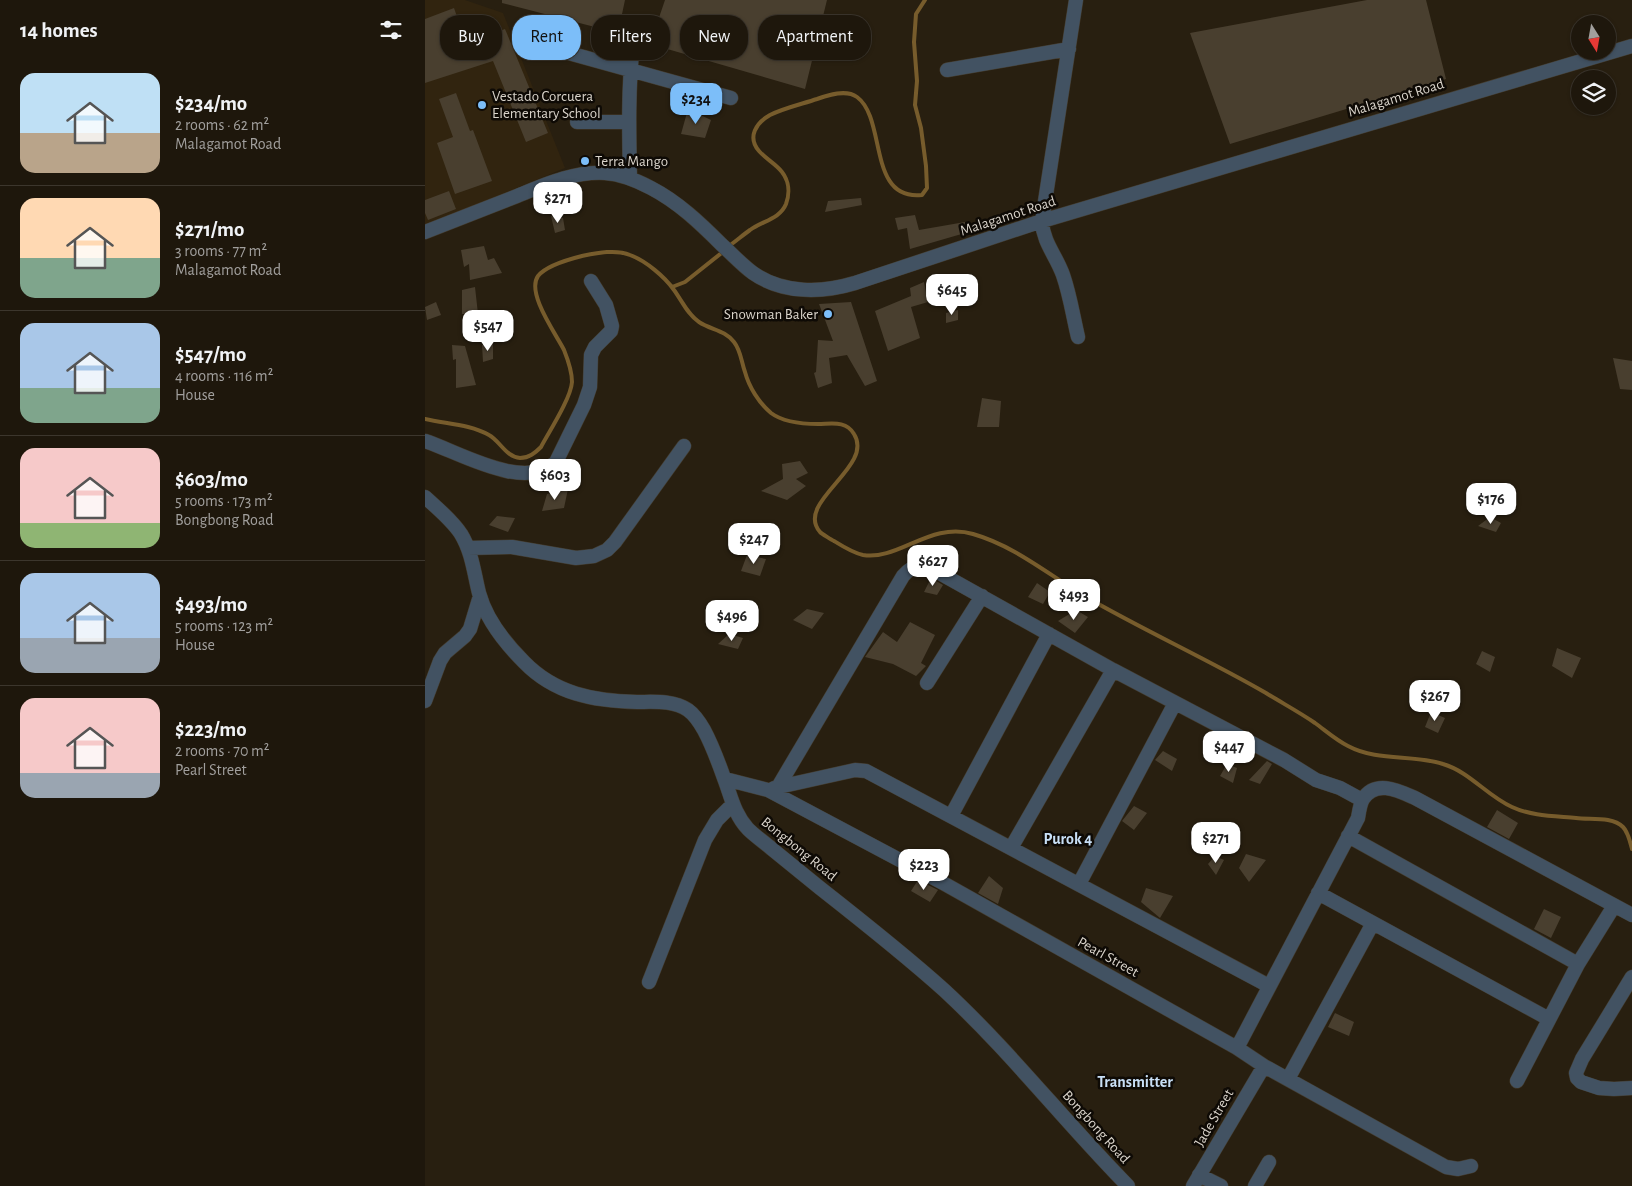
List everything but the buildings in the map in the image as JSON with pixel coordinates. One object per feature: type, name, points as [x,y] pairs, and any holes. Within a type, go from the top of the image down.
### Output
[{"type":"street","points":[[1076,0],[1042,221],[1042,232],[1064,278],[1078,337]]},
{"type":"street","name":"Malagamot Road","points":[[425,232],[540,186],[565,178],[603,172],[630,178],[657,191],[674,202],[754,273],[781,285],[799,289],[826,290],[855,283],[1042,221],[1632,46]]},
{"type":"street","points":[[947,70],[1069,49]]},
{"type":"street","points":[[581,56],[731,98]]},
{"type":"street","points":[[630,178],[628,122],[631,60]]},
{"type":"street","points":[[577,122],[628,122]]},
{"type":"street","points":[[425,441],[503,470],[521,473],[539,472],[549,468],[555,462],[584,405],[590,388],[591,355],[595,347],[611,331],[612,326],[605,305],[591,281]]},
{"type":"street","points":[[468,548],[513,547],[575,558],[594,556],[607,550],[615,542],[684,446]]},
{"type":"street","name":"Bongbong Road","points":[[425,497],[461,533],[468,548],[480,596],[495,627],[507,643],[535,672],[551,684],[565,691],[587,697],[633,702],[663,702],[678,705],[690,711],[700,723],[710,741],[733,804],[748,829],[882,936],[979,1024],[1128,1186]]},
{"type":"street","points":[[773,789],[907,572],[918,565],[930,568],[982,596],[1113,670],[1284,760],[1317,780],[1340,788],[1362,800]]},
{"type":"street","points":[[425,701],[440,661],[445,653],[465,636],[470,629],[480,596]]},
{"type":"street","points":[[927,684],[982,596]]},
{"type":"street","points":[[951,816],[1049,634]]},
{"type":"street","points":[[1011,848],[1113,670]]},
{"type":"street","points":[[1079,884],[1175,702]]},
{"type":"street","points":[[773,789],[855,770],[866,770],[1269,986]]},
{"type":"street","name":"Pearl Street","points":[[725,779],[773,789],[1237,1048],[1263,1066],[1446,1167],[1458,1169],[1471,1166]]},
{"type":"street","points":[[1237,1048],[1358,818],[1362,800],[1369,793],[1379,788],[1388,788],[1415,798],[1632,915]]},
{"type":"street","points":[[649,982],[705,840],[717,820],[733,804]]},
{"type":"street","points":[[1348,836],[1578,964]]},
{"type":"street","points":[[1318,893],[1549,1019]]},
{"type":"street","points":[[1517,1081],[1578,964],[1614,906]]},
{"type":"street","points":[[1288,1079],[1373,923]]},
{"type":"street","points":[[1632,977],[1582,1058],[1576,1073],[1577,1078],[1587,1085],[1614,1090],[1632,1088]]},
{"type":"street","name":"Jade Street","points":[[1196,1180],[1263,1066]]},
{"type":"street","points":[[1255,1186],[1269,1162]]},
{"type":"street","points":[[1196,1180],[1221,1186]]},
{"type":"shaded area","name":"Vestado Corcuera Elementary School","points":[[425,0],[465,0],[503,13],[512,36],[512,60],[522,60],[565,168],[425,226]]},
{"type":"waterway","points":[[729,246],[750,230],[780,213],[787,200],[788,187],[782,172],[755,146],[754,136],[757,126],[770,115],[826,96],[848,93],[857,97],[866,108],[872,122],[880,157],[885,172],[893,185],[905,193],[922,195],[927,188],[926,166],[921,128],[915,105],[917,81],[914,42],[916,14],[925,0]]},
{"type":"waterway","points":[[672,287],[685,282],[724,251]]},
{"type":"waterway","points":[[425,419],[466,426],[482,431],[515,457],[520,458],[532,455],[541,447],[559,415],[568,397],[572,382],[571,370],[564,350],[539,303],[535,283],[538,276],[552,266],[582,256],[613,252],[625,253],[649,265],[666,280],[695,319],[726,335],[734,342],[740,353],[752,389],[771,413],[781,419],[793,422],[843,425],[854,434],[858,446],[854,459],[817,509],[815,521],[820,532],[841,545],[859,554],[876,555],[943,533],[958,531],[988,539],[1017,553],[1086,597],[1266,693],[1309,719],[1348,746],[1371,754],[1419,759],[1443,764],[1462,773],[1494,797],[1519,810],[1552,816],[1613,821],[1625,829],[1632,849]]},
{"type":"place","name":"Vestado Corcuera Elementary School","points":[[482,105]]},
{"type":"place","name":"Terra Mango","points":[[585,161]]},
{"type":"place","name":"Snowman Baker","points":[[828,314]]},
{"type":"district","name":"Purok 4","points":[[1068,839]]},
{"type":"district","name":"Transmitter","points":[[1135,1082]]}]
